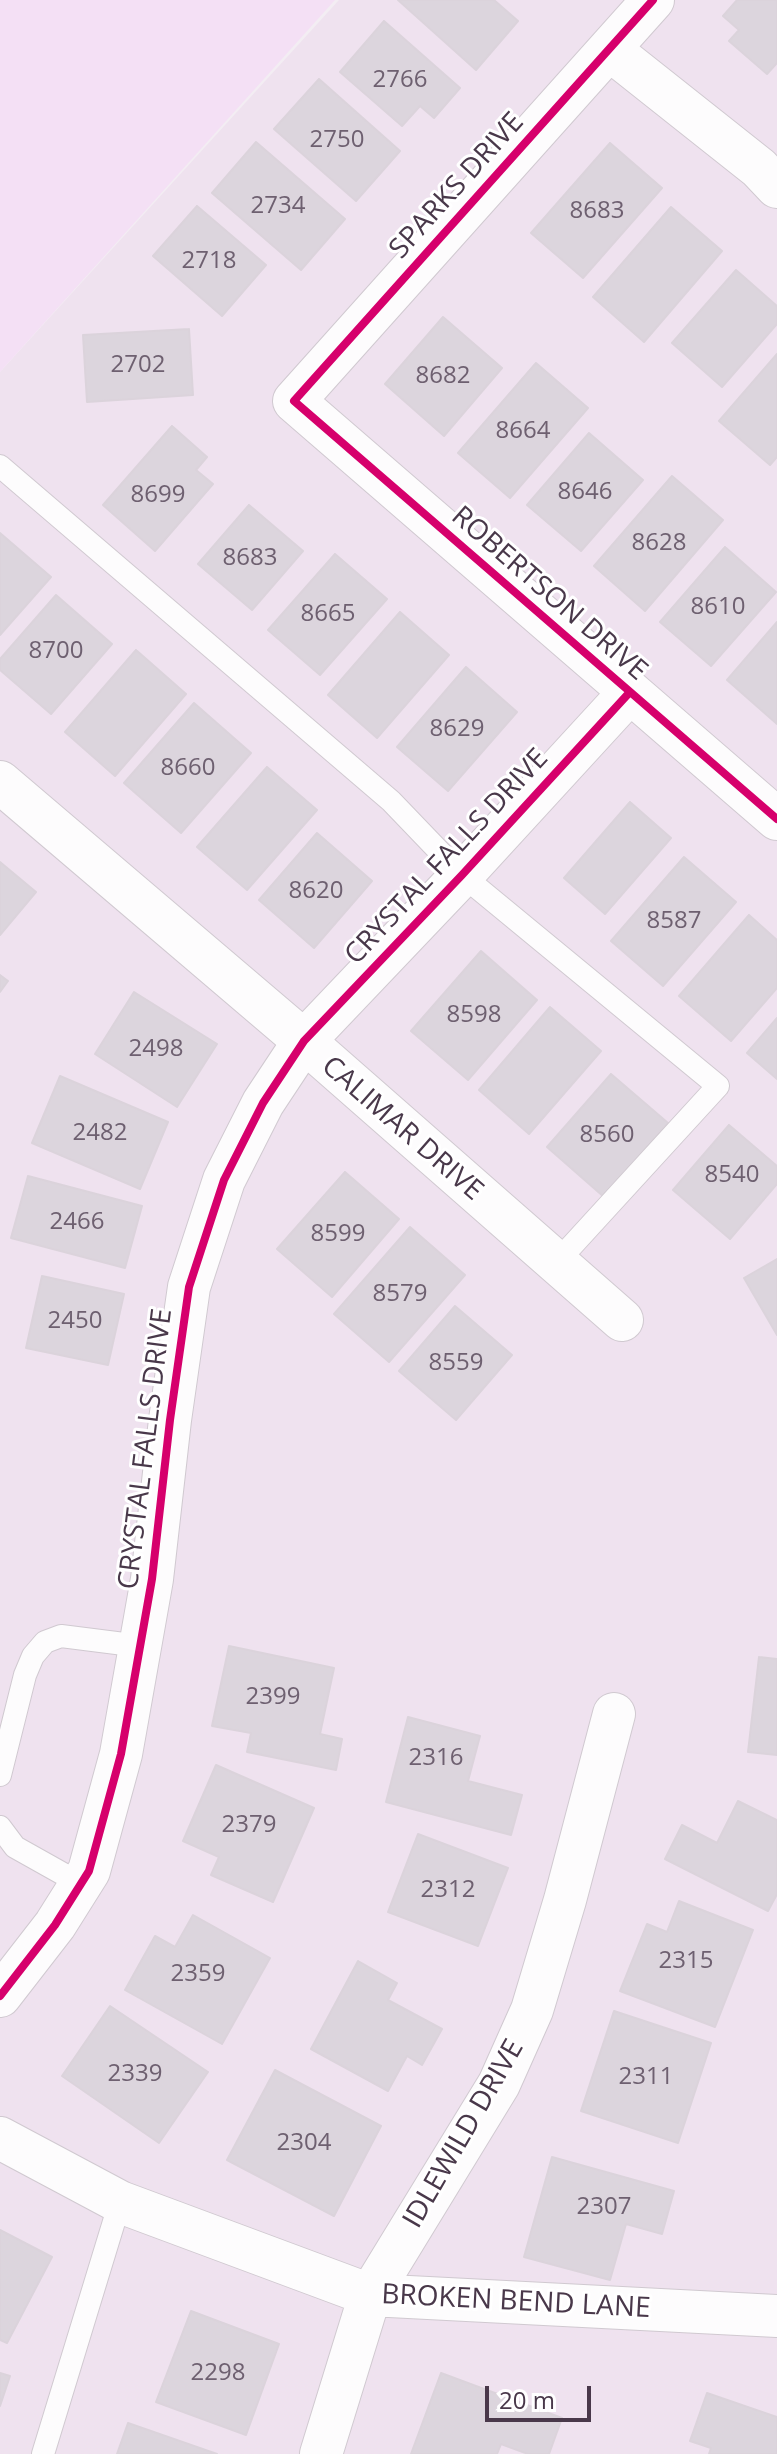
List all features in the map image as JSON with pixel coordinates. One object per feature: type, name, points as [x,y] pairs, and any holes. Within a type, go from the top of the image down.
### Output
[{"type":"street","name":"SPARKS DRIVE","points":[[294,401],[653,0]]},
{"type":"street","points":[[609,49],[759,168],[777,187]]},
{"type":"street","name":"ROBERTSON DRIVE","points":[[294,401],[777,819]]},
{"type":"street","name":"CRYSTAL FALLS DRIVE","points":[[0,1996],[55,1925],[89,1871],[121,1754],[152,1579],[189,1287],[224,1180],[263,1103],[304,1041],[629,693]]},
{"type":"street","name":"CALIMAR DRIVE","points":[[0,782],[304,1041],[622,1320]]},
{"type":"street","name":"IDLEWILD DRIVE","points":[[321,2454],[370,2295],[499,2084],[532,2010],[565,1900],[614,1714]]},
{"type":"street","name":"BROKEN BEND LANE","points":[[0,2138],[120,2202],[370,2295],[777,2316]]},
{"type":"lane","points":[[0,466],[391,801],[462,875],[718,1086],[556,1263]]},
{"type":"lane","points":[[0,1775],[25,1675],[33,1656],[45,1642],[61,1636],[140,1646]]},
{"type":"lane","points":[[0,1827],[15,1847],[81,1884]]},
{"type":"lane","points":[[43,2454],[120,2202]]},
{"type":"shaded area","points":[[0,0],[335,0],[0,372]]},
{"type":"shaded area","points":[[339,0],[777,0],[777,2454],[0,2454],[0,372]]},
{"type":"building","points":[[398,0],[494,0],[518,21],[476,70]]},
{"type":"building","points":[[737,0],[777,0],[777,63],[767,74],[729,41],[739,30],[723,16]]},
{"type":"building","points":[[384,21],[460,88],[434,118],[420,106],[402,126],[340,72]]},
{"type":"building","points":[[319,79],[400,151],[356,201],[274,129]]},
{"type":"building","points":[[256,142],[345,219],[301,270],[212,193]]},
{"type":"building","points":[[610,143],[662,188],[583,278],[531,233]]},
{"type":"building","points":[[197,206],[266,265],[222,316],[153,256]]},
{"type":"building","points":[[671,207],[722,251],[644,342],[593,297]]},
{"type":"building","points":[[736,270],[777,306],[777,324],[722,387],[672,343]]},
{"type":"building","points":[[443,317],[502,368],[444,436],[385,384]]},
{"type":"building","points":[[189,329],[193,395],[87,402],[83,335]]},
{"type":"building","points":[[777,354],[777,457],[770,465],[719,421]]},
{"type":"building","points":[[536,363],[588,408],[510,498],[458,453]]},
{"type":"building","points":[[172,426],[207,457],[196,470],[213,484],[155,551],[103,505]]},
{"type":"building","points":[[589,433],[643,480],[581,551],[527,505]]},
{"type":"building","points":[[672,476],[723,520],[645,611],[594,566]]},
{"type":"building","points":[[249,505],[303,551],[252,610],[198,564]]},
{"type":"building","points":[[0,533],[51,577],[0,635]]},
{"type":"building","points":[[725,547],[776,592],[711,666],[660,622]]},
{"type":"building","points":[[335,554],[387,599],[320,675],[268,630]]},
{"type":"building","points":[[56,595],[112,644],[51,714],[0,670],[0,659]]},
{"type":"building","points":[[400,612],[449,655],[377,738],[328,695]]},
{"type":"building","points":[[777,622],[777,724],[727,680]]},
{"type":"building","points":[[136,650],[186,694],[115,776],[65,732]]},
{"type":"building","points":[[466,667],[517,712],[448,791],[397,747]]},
{"type":"building","points":[[194,703],[251,753],[181,833],[124,783]]},
{"type":"building","points":[[267,767],[317,810],[247,890],[197,847]]},
{"type":"building","points":[[630,802],[671,838],[605,914],[564,878]]},
{"type":"building","points":[[317,833],[372,881],[314,948],[259,900]]},
{"type":"building","points":[[684,857],[736,902],[663,986],[611,941]]},
{"type":"building","points":[[0,862],[36,892],[0,935]]},
{"type":"building","points":[[749,915],[777,940],[777,988],[731,1041],[679,996]]},
{"type":"building","points":[[481,951],[537,1000],[468,1080],[411,1031]]},
{"type":"building","points":[[0,975],[8,981],[0,992]]},
{"type":"building","points":[[134,992],[217,1044],[177,1107],[95,1054]]},
{"type":"building","points":[[550,1007],[601,1051],[529,1134],[479,1090]]},
{"type":"building","points":[[777,1018],[777,1079],[747,1053]]},
{"type":"building","points":[[611,1074],[668,1123],[604,1197],[547,1147]]},
{"type":"building","points":[[60,1076],[168,1122],[140,1189],[32,1143]]},
{"type":"building","points":[[729,1125],[777,1166],[777,1184],[730,1239],[673,1190]]},
{"type":"building","points":[[345,1172],[399,1219],[332,1297],[277,1249]]},
{"type":"building","points":[[28,1176],[142,1206],[125,1268],[11,1238]]},
{"type":"building","points":[[410,1227],[465,1275],[389,1362],[334,1314]]},
{"type":"building","points":[[777,1259],[777,1335],[744,1278]]},
{"type":"building","points":[[42,1276],[124,1294],[108,1365],[26,1348]]},
{"type":"building","points":[[455,1306],[512,1355],[456,1420],[399,1371]]},
{"type":"building","points":[[229,1646],[334,1668],[320,1734],[342,1739],[336,1770],[247,1752],[251,1733],[212,1726]]},
{"type":"building","points":[[759,1657],[777,1659],[777,1755],[748,1752]]},
{"type":"building","points":[[408,1717],[480,1736],[468,1781],[522,1795],[511,1835],[386,1802]]},
{"type":"building","points":[[216,1765],[314,1808],[273,1902],[211,1875],[219,1857],[183,1841]]},
{"type":"building","points":[[738,1801],[777,1820],[777,1894],[768,1911],[665,1859],[682,1825],[717,1843]]},
{"type":"building","points":[[418,1834],[508,1868],[478,1946],[388,1912]]},
{"type":"building","points":[[679,1901],[753,1930],[715,2027],[620,1991],[647,1924],[667,1932]]},
{"type":"building","points":[[193,1915],[270,1958],[222,2044],[125,1990],[155,1936],[175,1947]]},
{"type":"building","points":[[358,1961],[397,1983],[388,2000],[442,2029],[422,2065],[407,2056],[388,2091],[311,2049]]},
{"type":"building","points":[[110,2006],[208,2072],[159,2143],[62,2076]]},
{"type":"building","points":[[614,2011],[711,2043],[678,2143],[581,2111]]},
{"type":"building","points":[[275,2070],[381,2126],[334,2216],[227,2160]]},
{"type":"building","points":[[552,2157],[674,2191],[662,2234],[626,2224],[610,2280],[524,2257]]},
{"type":"building","points":[[0,2230],[52,2257],[7,2343],[0,2340]]},
{"type":"building","points":[[191,2311],[279,2344],[246,2435],[156,2402]]},
{"type":"building","points":[[0,2373],[10,2376],[0,2406]]},
{"type":"building","points":[[441,2373],[562,2418],[549,2454],[528,2454],[501,2444],[497,2454],[411,2454]]},
{"type":"building","points":[[707,2393],[777,2417],[777,2454],[709,2454],[711,2448],[690,2441]]},
{"type":"building","points":[[128,2423],[217,2454],[117,2454]]},
{"type":"cycle path","points":[[653,0],[294,401],[777,819]]},
{"type":"cycle path","points":[[0,1996],[55,1925],[89,1871],[121,1754],[152,1579],[189,1287],[224,1180],[263,1103],[304,1041],[629,693]]}]
